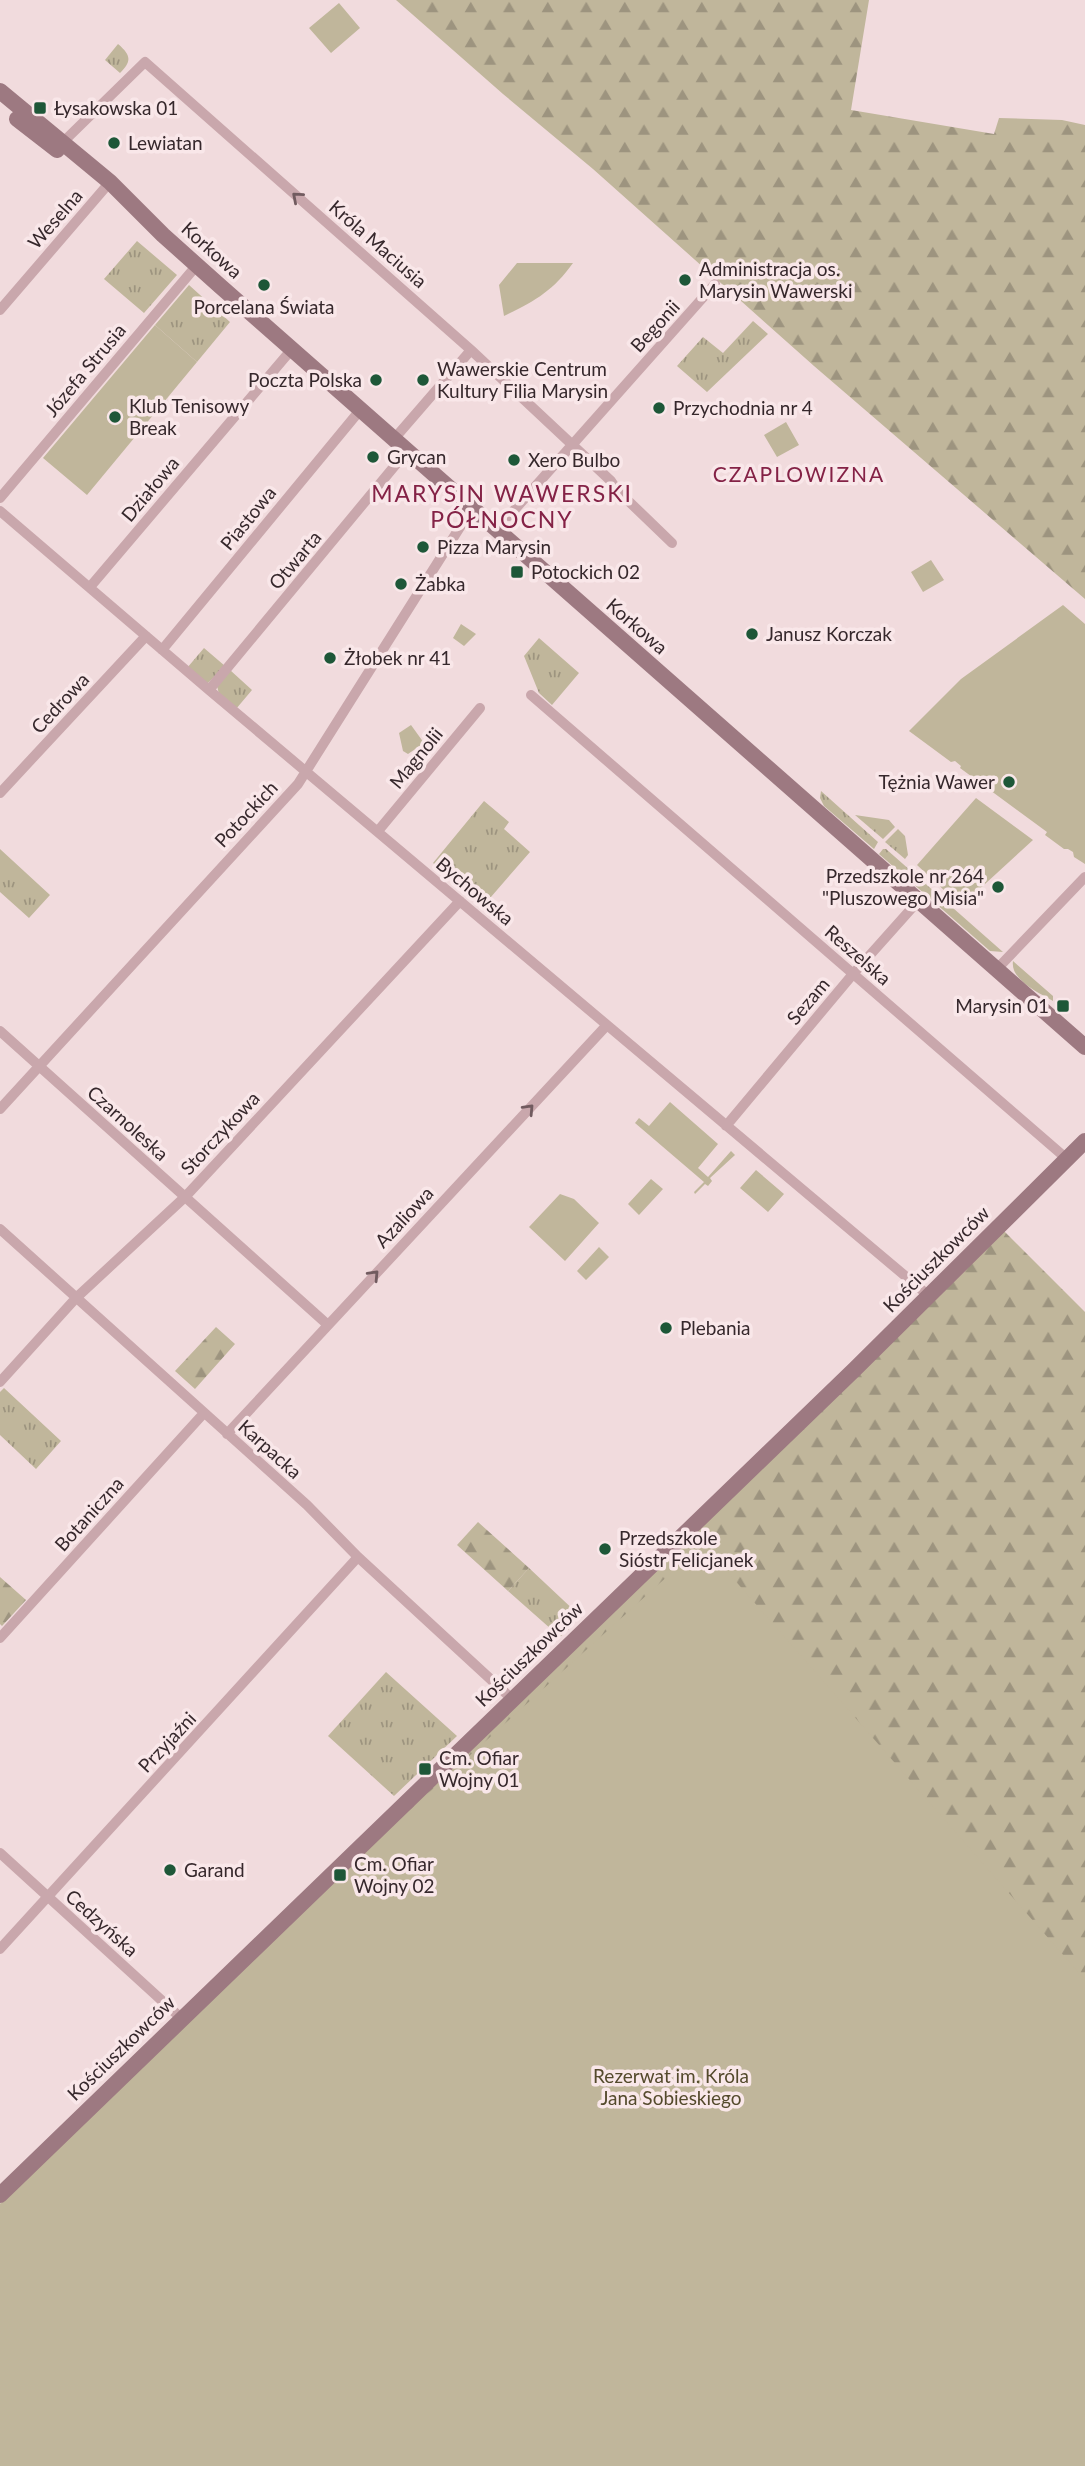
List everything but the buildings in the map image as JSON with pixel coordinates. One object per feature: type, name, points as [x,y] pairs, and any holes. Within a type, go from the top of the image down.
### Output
[{"type":"street","name":"Króla Maciusia","points":[[60,146],[145,62],[471,350],[572,444],[672,543]]},
{"type":"street","name":"Korkowa","points":[[0,91],[1085,1047]]},
{"type":"street","name":"Korkowa","points":[[0,104],[34,134],[60,146]]},
{"type":"street","name":"Weselna","points":[[0,310],[107,185]]},
{"type":"street","name":"Józefa Strusia","points":[[0,498],[197,265]]},
{"type":"street","name":"Begonii","points":[[509,516],[715,284]]},
{"type":"street","name":"Działowa","points":[[90,587],[292,349]]},
{"type":"street","points":[[394,439],[471,350]]},
{"type":"street","name":"Piastowa","points":[[162,650],[360,410]]},
{"type":"street","name":"Otwarta","points":[[209,690],[407,451]]},
{"type":"street","name":"Potockich","points":[[0,1109],[308,772],[472,508]]},
{"type":"street","name":"Bychowska","points":[[0,510],[209,690],[929,1296]]},
{"type":"street","name":"Cedrowa","points":[[0,793],[146,636]]},
{"type":"street","name":"Reszelska","points":[[531,695],[1067,1159]]},
{"type":"street","name":"Magnolii","points":[[379,831],[480,708]]},
{"type":"street","points":[[996,970],[1085,877]]},
{"type":"street","name":"Sezam","points":[[726,1126],[853,974],[919,900]]},
{"type":"street","name":"Storczykowa","points":[[0,1382],[76,1298],[185,1197],[460,901]]},
{"type":"street","name":"Azaliowa","points":[[227,1434],[607,1025]]},
{"type":"street","name":"Czarnoleska","points":[[0,1031],[328,1325]]},
{"type":"street","name":"Kościuszkowców","points":[[0,2194],[929,1296],[1085,1141]]},
{"type":"street","name":"Karpacka","points":[[0,1229],[307,1505],[358,1557],[512,1699]]},
{"type":"street","name":"Botaniczna","points":[[0,1638],[204,1413]]},
{"type":"street","name":"Przyjaźni","points":[[0,1948],[358,1557]]},
{"type":"street","name":"Cedzyńska","points":[[0,1853],[181,2018]]},
{"type":"green space","points":[[396,0],[869,0],[851,110],[994,134],[999,118],[1062,120],[1085,125],[1085,599],[814,366],[593,169]]},
{"type":"green space","points":[[339,3],[360,28],[331,53],[309,28]]},
{"type":"green space","points":[[118,44],[128,58],[127,65],[120,73],[105,60]]},
{"type":"green space","points":[[137,241],[177,275],[144,313],[104,279]]},
{"type":"green space","points":[[517,263],[573,263],[543,294],[504,316],[499,285]]},
{"type":"green space","points":[[189,285],[230,322],[197,362],[155,325]]},
{"type":"green space","points":[[753,321],[768,334],[707,392],[677,366],[703,337],[723,353]]},
{"type":"green space","name":"Klub Tenisowy Break","points":[[155,325],[197,362],[87,495],[43,458]]},
{"type":"green space","points":[[786,422],[799,445],[777,457],[764,435]]},
{"type":"green space","points":[[931,560],[944,580],[923,592],[911,572]]},
{"type":"green space","points":[[1063,605],[1085,624],[1085,864],[1074,857],[1073,852],[1064,849],[1045,835],[1047,832],[960,768],[955,761],[951,762],[909,731],[961,679]]},
{"type":"green space","points":[[461,624],[476,634],[464,646],[453,638]]},
{"type":"green space","points":[[539,638],[579,673],[552,705],[539,693],[524,656]]},
{"type":"green space","points":[[204,648],[225,666],[207,684],[187,668]]},
{"type":"green space","points":[[230,670],[252,690],[236,709],[219,694],[217,686]]},
{"type":"green space","points":[[411,725],[424,743],[408,754],[403,751],[399,733]]},
{"type":"green space","points":[[821,791],[878,842],[874,849],[824,806],[820,798]]},
{"type":"green space","points":[[976,798],[1033,840],[961,906],[917,865]]},
{"type":"green space","points":[[484,801],[509,822],[504,829],[530,852],[484,905],[433,863]]},
{"type":"green space","points":[[855,815],[889,820],[895,827],[883,839]]},
{"type":"green space","points":[[898,829],[905,836],[908,855],[905,859],[885,842]]},
{"type":"green space","points":[[0,849],[50,895],[29,918],[0,892]]},
{"type":"green space","points":[[883,849],[1003,952],[990,951],[879,854]]},
{"type":"green space","points":[[1013,961],[1053,996],[1053,1001],[1021,980],[1013,968]]},
{"type":"green space","points":[[670,1102],[718,1144],[698,1168],[708,1177],[731,1151],[735,1155],[710,1178],[712,1181],[708,1186],[705,1184],[695,1194],[704,1182],[635,1123],[639,1118],[649,1126]]},
{"type":"green space","points":[[756,1170],[784,1194],[768,1212],[740,1188]]},
{"type":"green space","points":[[651,1179],[663,1189],[639,1215],[628,1204]]},
{"type":"green space","points":[[560,1194],[574,1199],[599,1223],[565,1261],[529,1227]]},
{"type":"green space","name":"Rezerwat im. Króla Jana Sobieskiego","points":[[1004,1231],[1085,1312],[1085,2466],[0,2466],[0,2204]]},
{"type":"green space","points":[[599,1247],[609,1257],[586,1280],[577,1271]]},
{"type":"green space","points":[[216,1327],[235,1344],[195,1389],[175,1371]]},
{"type":"green space","points":[[4,1388],[61,1441],[36,1469],[0,1435],[0,1392]]},
{"type":"green space","points":[[478,1522],[529,1568],[508,1591],[457,1545]]},
{"type":"green space","name":"Rezerwat im. Króla Jana Sobieskiego","points":[[703,1544],[1085,1980],[1085,2466],[0,2466],[0,2204],[349,1865]]},
{"type":"green space","points":[[529,1568],[578,1614],[566,1626],[569,1629],[560,1637],[508,1591]]},
{"type":"green space","points":[[0,1577],[26,1600],[2,1626],[0,1624]]},
{"type":"green space","points":[[386,1672],[457,1736],[394,1796],[328,1736]]},
{"type":"place","name":"Łysakowska 01","points":[[40,108]]},
{"type":"place","name":"Lewiatan","points":[[114,143]]},
{"type":"place","name":"Administracja os. Marysin Wawerski","points":[[685,280]]},
{"type":"place","name":"Porcelana Świata","points":[[264,285]]},
{"type":"place","name":"Poczta Polska","points":[[376,380]]},
{"type":"place","name":"Wawerskie Centrum Kultury Filia Marysin","points":[[423,380]]},
{"type":"place","name":"Przychodnia nr 4","points":[[659,408]]},
{"type":"place","name":"Klub Tenisowy Break","points":[[115,417]]},
{"type":"place","name":"Grycan","points":[[373,457]]},
{"type":"place","name":"Xero Bulbo","points":[[514,460]]},
{"type":"place","name":"Pizza Marysin","points":[[423,547]]},
{"type":"place","name":"Potockich 02","points":[[517,572]]},
{"type":"place","name":"Żabka","points":[[401,584]]},
{"type":"place","name":"Janusz Korczak","points":[[752,634]]},
{"type":"place","name":"Żłobek nr 41","points":[[330,658]]},
{"type":"place","name":"Tężnia Wawer","points":[[1009,782]]},
{"type":"place","name":"Przedszkole nr 264 \"Pluszowego Misia\"","points":[[998,887]]},
{"type":"place","name":"Marysin 01","points":[[1063,1006]]},
{"type":"place","name":"Plebania","points":[[666,1328]]},
{"type":"place","name":"Przedszkole Sióstr Felicjanek","points":[[605,1549]]},
{"type":"place","name":"Cm. Ofiar Wojny 01","points":[[425,1769]]},
{"type":"place","name":"Garand","points":[[170,1870]]},
{"type":"place","name":"Cm. Ofiar Wojny 02","points":[[340,1875]]},
{"type":"district","name":"CZAPLOWIZNA","points":[[799,475]]},
{"type":"district","name":"MARYSIN WAWERSKI PÓŁNOCNY","points":[[502,507]]}]
